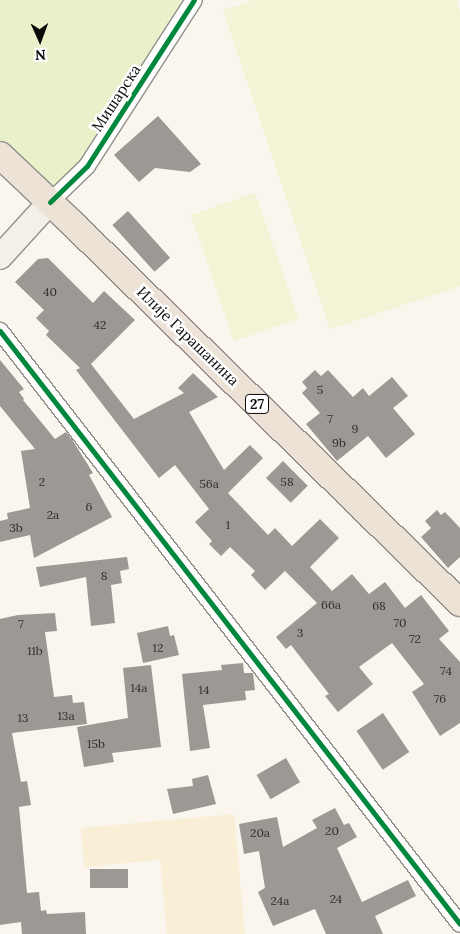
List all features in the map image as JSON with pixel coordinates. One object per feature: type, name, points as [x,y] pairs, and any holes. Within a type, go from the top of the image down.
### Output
[{"type":"main road","name":"Илије Гарашанина","points":[[0,155],[460,603]]},
{"type":"main road","points":[[0,257],[50,202]]},
{"type":"street","name":"Мишарска","points":[[50,202],[87,166],[194,0]]},
{"type":"street","points":[[0,331],[460,924]]},
{"type":"shaded area","points":[[234,814],[245,934],[167,934],[160,860],[84,867],[81,828]]},
{"type":"green space","points":[[0,0],[192,0],[87,166],[50,202],[0,156]]},
{"type":"green space","points":[[254,0],[456,0],[460,12],[460,286],[330,329],[223,10]]},
{"type":"green space","points":[[255,193],[298,319],[234,341],[191,215]]},
{"type":"building","points":[[158,116],[201,164],[190,172],[155,168],[139,182],[114,155]]},
{"type":"building","points":[[128,211],[170,258],[155,272],[112,225]]},
{"type":"building","points":[[48,258],[93,303],[104,291],[135,320],[91,364],[134,419],[184,393],[178,388],[193,373],[218,397],[189,412],[224,470],[250,445],[263,458],[228,493],[268,535],[275,528],[292,546],[320,519],[339,538],[310,567],[332,591],[352,574],[369,594],[385,582],[405,608],[421,595],[449,631],[439,639],[460,662],[460,723],[440,736],[412,692],[424,684],[392,643],[359,667],[373,684],[338,712],[325,696],[329,694],[291,645],[286,649],[276,637],[317,603],[285,571],[265,590],[251,575],[255,571],[230,547],[221,556],[209,544],[212,541],[195,522],[209,509],[175,465],[159,478],[76,370],[80,368],[46,335],[49,331],[36,318],[44,310],[15,282],[38,259]]},
{"type":"building","points":[[0,360],[24,389],[19,392],[23,400],[55,439],[66,432],[73,441],[93,473],[89,475],[112,517],[34,558],[30,535],[0,542],[0,521],[8,519],[7,513],[30,508],[21,451],[35,449],[0,406]]},
{"type":"building","points":[[315,370],[321,376],[328,370],[353,397],[363,388],[369,396],[392,377],[408,396],[393,408],[415,434],[386,458],[368,436],[337,461],[306,424],[320,413],[302,393],[307,388],[302,382]]},
{"type":"building","points":[[283,461],[308,486],[291,503],[266,478]]},
{"type":"building","points":[[437,510],[441,515],[445,512],[460,528],[460,557],[448,568],[421,537],[431,528],[425,521]]},
{"type":"building","points":[[127,557],[129,569],[120,571],[122,583],[111,585],[115,623],[91,626],[86,577],[40,587],[36,567]]},
{"type":"building","points":[[55,613],[57,631],[45,632],[54,697],[72,695],[73,703],[84,702],[87,724],[12,733],[21,782],[27,781],[31,805],[19,807],[27,893],[39,892],[41,911],[46,910],[47,914],[85,912],[86,934],[22,934],[21,922],[0,925],[0,619],[18,615]]},
{"type":"building","points":[[168,626],[170,636],[174,635],[179,655],[143,663],[137,633]]},
{"type":"building","points":[[243,663],[244,673],[253,673],[255,690],[245,691],[246,700],[203,705],[210,748],[190,751],[182,674],[222,670],[221,665]]},
{"type":"building","points":[[151,665],[161,747],[112,753],[114,762],[84,767],[77,727],[128,718],[123,668]]},
{"type":"building","points":[[383,713],[409,752],[383,770],[356,731]]},
{"type":"building","points":[[286,758],[300,782],[271,799],[257,775]]},
{"type":"building","points":[[208,775],[216,804],[173,814],[167,789],[193,786],[192,779]]},
{"type":"building","points":[[335,808],[344,825],[349,823],[357,837],[337,848],[362,902],[408,880],[416,896],[375,916],[383,934],[326,934],[315,909],[273,926],[258,892],[265,888],[259,851],[244,854],[239,824],[277,817],[283,847],[317,828],[312,820]]},
{"type":"building","points":[[90,869],[128,869],[128,888],[90,888]]},
{"type":"cycle path","points":[[50,202],[87,166],[194,0]]},
{"type":"cycle path","points":[[0,331],[460,924]]}]
